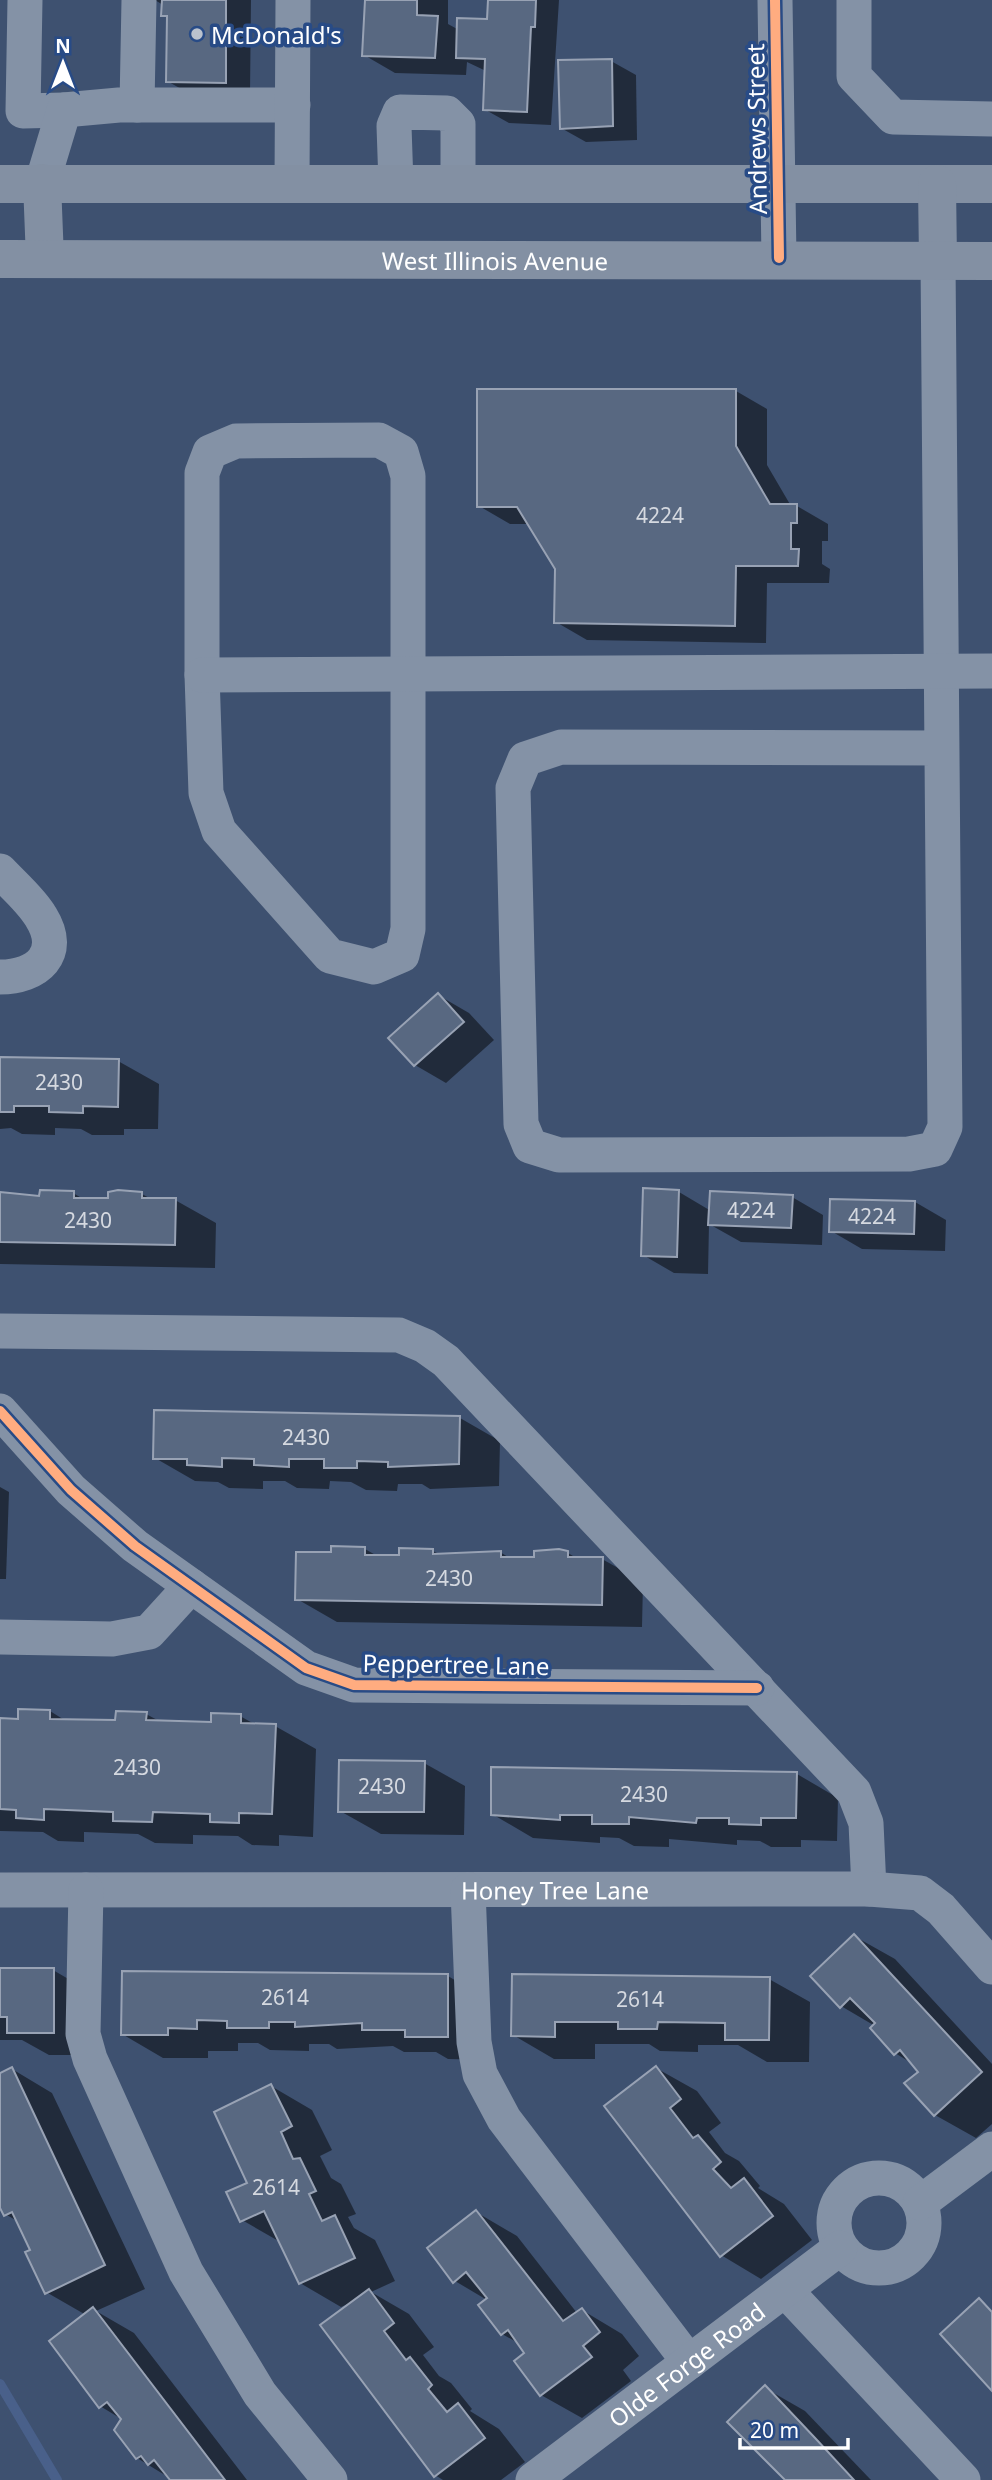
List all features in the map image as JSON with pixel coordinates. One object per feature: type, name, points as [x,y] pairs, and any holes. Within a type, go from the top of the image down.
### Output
[{"type":"main road","points":[[42,183],[45,259]]},
{"type":"main road","points":[[0,184],[992,184]]},
{"type":"main road","points":[[937,184],[938,260]]},
{"type":"main road","name":"West Illinois Avenue","points":[[0,260],[779,258],[992,261]]},
{"type":"street","points":[[25,0],[12,111],[128,105],[293,105]]},
{"type":"street","points":[[117,0],[128,105]]},
{"type":"street","points":[[128,105],[139,0]]},
{"type":"street","points":[[292,184],[293,0]]},
{"type":"street","name":"Andrews Street","points":[[775,0],[779,258]]},
{"type":"street","points":[[854,0],[853,76],[893,117],[992,119]]},
{"type":"street","points":[[42,183],[64,110]]},
{"type":"street","points":[[396,184],[394,126],[400,112],[447,113],[458,124],[458,184]]},
{"type":"street","points":[[938,260],[945,1127],[935,1149],[909,1154],[559,1155],[530,1146],[521,1124],[513,788],[525,759],[561,747],[941,748]]},
{"type":"street","points":[[379,440],[401,452],[408,476],[408,929],[402,954],[374,967],[330,956],[219,831],[206,793],[202,675],[202,473],[210,452],[236,441],[379,440]]},
{"type":"street","points":[[202,675],[992,671]]},
{"type":"street","points":[[0,871],[41,917],[49,938],[46,958],[34,971],[0,977]]},
{"type":"street","points":[[0,1331],[399,1335],[425,1346],[446,1361],[853,1792],[866,1823],[869,1889]]},
{"type":"street","name":"Peppertree Lane","points":[[0,1411],[71,1490],[135,1546],[306,1668],[354,1685],[757,1688]]},
{"type":"street","points":[[0,1637],[112,1639],[149,1632],[191,1586]]},
{"type":"street","name":"Honey Tree Lane","points":[[0,1890],[869,1889],[920,1893],[941,1909],[992,1967]]},
{"type":"street","points":[[86,1890],[83,2034],[90,2059],[186,2272],[260,2394],[330,2480]]},
{"type":"street","points":[[468,1890],[474,2042],[480,2074],[504,2119],[689,2362]]},
{"type":"street","points":[[920,2203],[992,2149]]},
{"type":"street","points":[[873,2178],[892,2179],[909,2188],[920,2203],[925,2222],[921,2241],[909,2257],[892,2267],[873,2268],[855,2262],[840,2248],[834,2231],[834,2213],[842,2196],[856,2183],[873,2178]]},
{"type":"street","name":"Olde Forge Road","points":[[533,2480],[840,2248]]},
{"type":"street","points":[[785,2290],[963,2480]]},
{"type":"building","name":"McDonald's","points":[[162,0],[226,0],[226,83],[166,82],[167,16],[161,16]]},
{"type":"building","points":[[365,0],[417,0],[417,15],[438,16],[435,58],[362,56]]},
{"type":"building","points":[[488,0],[536,0],[535,27],[531,27],[527,112],[483,110],[485,59],[456,58],[457,18],[487,19]]},
{"type":"building","points":[[612,59],[613,126],[560,129],[558,60]]},
{"type":"building","points":[[477,389],[736,389],[736,446],[770,504],[797,504],[797,523],[791,523],[791,549],[799,549],[798,566],[736,566],[735,626],[554,623],[555,569],[517,507],[477,507]]},
{"type":"building","points":[[438,993],[464,1022],[414,1066],[388,1038]]},
{"type":"building","points":[[0,1057],[119,1059],[118,1107],[83,1106],[83,1113],[49,1112],[49,1106],[14,1106],[14,1112],[0,1112]]},
{"type":"building","points":[[643,1188],[679,1190],[677,1257],[641,1256]]},
{"type":"building","points":[[40,1190],[74,1191],[74,1198],[108,1198],[108,1192],[118,1190],[142,1192],[142,1198],[176,1198],[175,1245],[0,1242],[0,1192],[39,1196]]},
{"type":"building","points":[[710,1191],[793,1195],[791,1228],[708,1225]]},
{"type":"building","points":[[830,1199],[915,1201],[914,1234],[829,1232]]},
{"type":"building","points":[[154,1410],[460,1416],[459,1464],[388,1467],[388,1462],[357,1461],[357,1468],[324,1468],[324,1459],[289,1459],[289,1467],[254,1465],[254,1459],[222,1458],[222,1467],[187,1465],[187,1459],[153,1459]]},
{"type":"building","points":[[331,1546],[365,1547],[365,1555],[399,1555],[399,1548],[433,1549],[433,1554],[501,1551],[501,1557],[534,1557],[534,1551],[559,1549],[568,1551],[568,1557],[603,1557],[602,1605],[295,1600],[296,1552],[331,1552]]},
{"type":"building","points":[[18,1709],[50,1710],[50,1719],[115,1720],[116,1711],[147,1712],[146,1720],[211,1722],[211,1713],[241,1714],[241,1723],[276,1724],[272,1814],[239,1813],[239,1823],[210,1822],[210,1814],[153,1812],[152,1822],[113,1821],[113,1812],[44,1809],[44,1820],[16,1818],[16,1810],[0,1809],[0,1718],[18,1719]]},
{"type":"building","points":[[339,1760],[425,1761],[424,1812],[338,1812]]},
{"type":"building","points":[[491,1767],[797,1772],[796,1818],[761,1818],[761,1825],[729,1824],[729,1818],[697,1818],[696,1823],[629,1817],[629,1824],[592,1824],[592,1815],[560,1815],[560,1820],[491,1815]]},
{"type":"building","points":[[854,1934],[982,2072],[934,2116],[904,2083],[918,2072],[900,2050],[894,2055],[870,2028],[875,2023],[850,1998],[840,2008],[810,1976]]},
{"type":"building","points":[[0,1968],[54,1968],[54,2033],[7,2033],[7,2017],[0,2017]]},
{"type":"building","points":[[122,1971],[448,1974],[448,2037],[405,2037],[405,2030],[362,2030],[362,2023],[295,2027],[295,2022],[269,2022],[269,2028],[227,2028],[227,2021],[197,2020],[197,2029],[168,2028],[168,2035],[121,2035]]},
{"type":"building","points":[[512,1974],[770,1977],[769,2040],[725,2040],[725,2023],[658,2022],[657,2029],[618,2029],[618,2022],[555,2022],[555,2037],[511,2036]]},
{"type":"building","points":[[656,2066],[681,2099],[670,2108],[693,2138],[698,2135],[721,2162],[713,2169],[731,2188],[744,2178],[773,2216],[720,2257],[604,2106]]},
{"type":"building","points":[[12,2067],[105,2265],[45,2294],[25,2252],[30,2250],[12,2212],[4,2216],[0,2208],[0,2073]]},
{"type":"building","points":[[271,2084],[292,2126],[281,2132],[293,2159],[300,2158],[316,2191],[309,2194],[322,2221],[335,2215],[355,2258],[299,2284],[264,2211],[240,2222],[226,2192],[247,2183],[214,2112]]},
{"type":"building","points":[[476,2210],[563,2321],[582,2308],[600,2332],[583,2346],[592,2357],[540,2396],[514,2361],[524,2353],[508,2330],[501,2335],[478,2305],[487,2298],[466,2272],[453,2283],[427,2248]]},
{"type":"building","points":[[369,2289],[394,2323],[384,2331],[406,2360],[410,2357],[432,2385],[428,2389],[447,2412],[458,2403],[485,2438],[434,2477],[320,2325]]},
{"type":"building","points":[[979,2298],[992,2312],[992,2391],[940,2334]]},
{"type":"building","points":[[93,2307],[225,2480],[170,2480],[154,2460],[148,2465],[141,2456],[136,2459],[114,2430],[121,2419],[107,2402],[99,2408],[49,2341]]},
{"type":"building","points":[[765,2385],[854,2480],[785,2480],[727,2422]]},
{"type":"waterway","points":[[0,2384],[57,2480]]},
{"type":"cycle path","points":[[775,0],[779,258]]},
{"type":"cycle path","points":[[0,1411],[71,1490],[135,1546],[306,1668],[354,1685],[757,1688]]},
{"type":"place","name":"McDonald's","points":[[197,34]]}]
